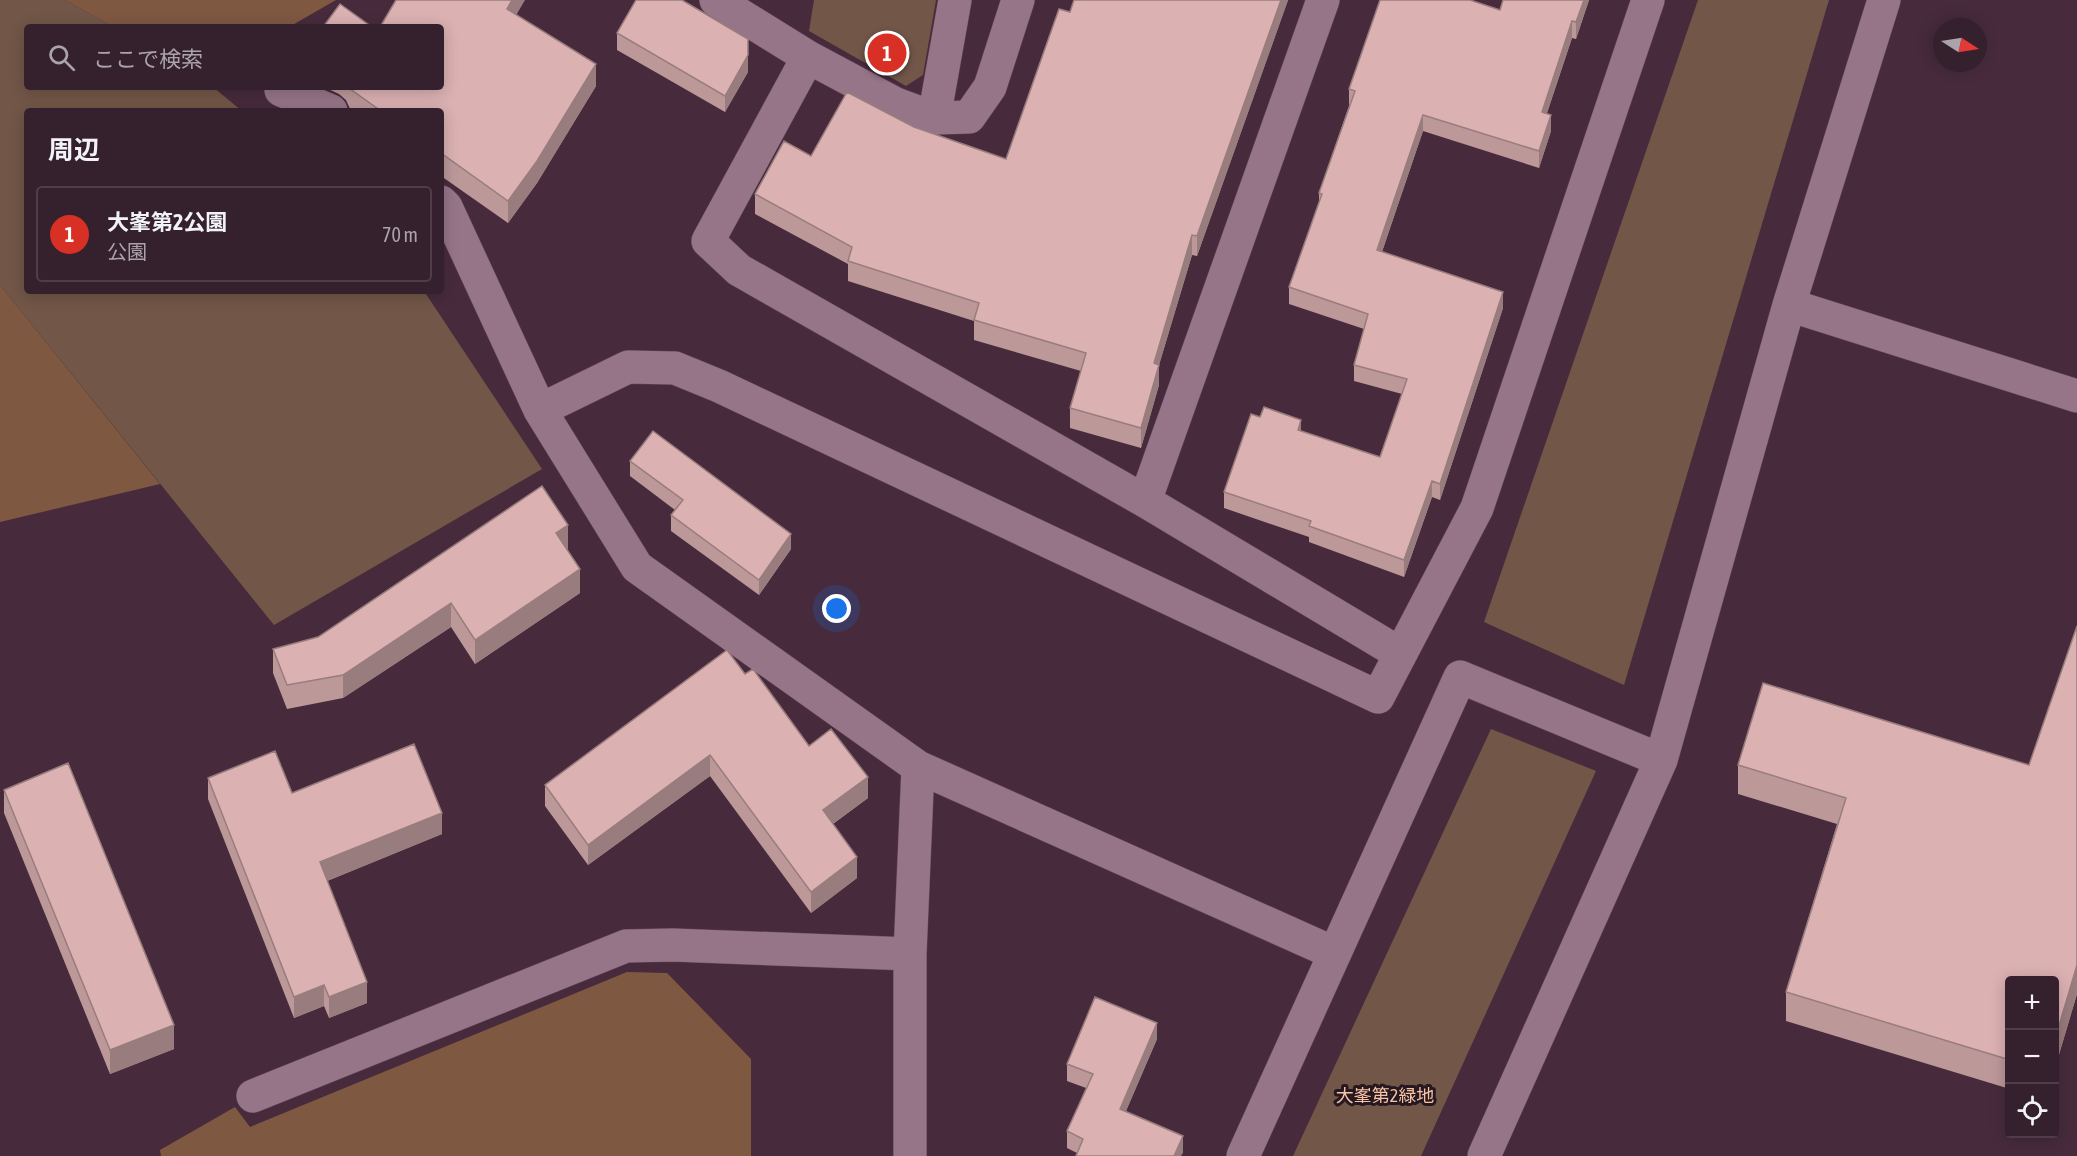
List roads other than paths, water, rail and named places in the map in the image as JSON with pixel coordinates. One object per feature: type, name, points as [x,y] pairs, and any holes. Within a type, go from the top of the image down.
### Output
[{"type":"street","points":[[716,0],[808,57],[896,104],[934,118],[969,117],[974,110],[990,87],[1018,0]]},
{"type":"street","points":[[934,118],[955,0]]},
{"type":"street","points":[[1145,501],[1323,0]]},
{"type":"street","points":[[540,410],[628,367],[675,368],[719,386],[1378,697],[1399,653],[1477,508],[1648,0]]},
{"type":"street","points":[[1484,1156],[1661,760],[1789,305],[1884,0]]},
{"type":"street","points":[[808,57],[708,241],[740,270],[1145,501],[1399,653]]},
{"type":"street","points":[[281,90],[325,108]]},
{"type":"street","points":[[444,205],[540,410],[637,567],[918,767],[1334,953]]},
{"type":"street","points":[[1789,305],[2077,396]]},
{"type":"street","points":[[1243,1156],[1460,677],[1661,760]]},
{"type":"street","points":[[910,1156],[910,954],[918,767]]},
{"type":"street","points":[[253,1096],[626,946],[673,945],[910,954]]},
{"type":"place","name":"大峯第2公園","points":[[887,53]]},
{"type":"park label","name":"大峯第2緑地","points":[[1385,1095]]}]
